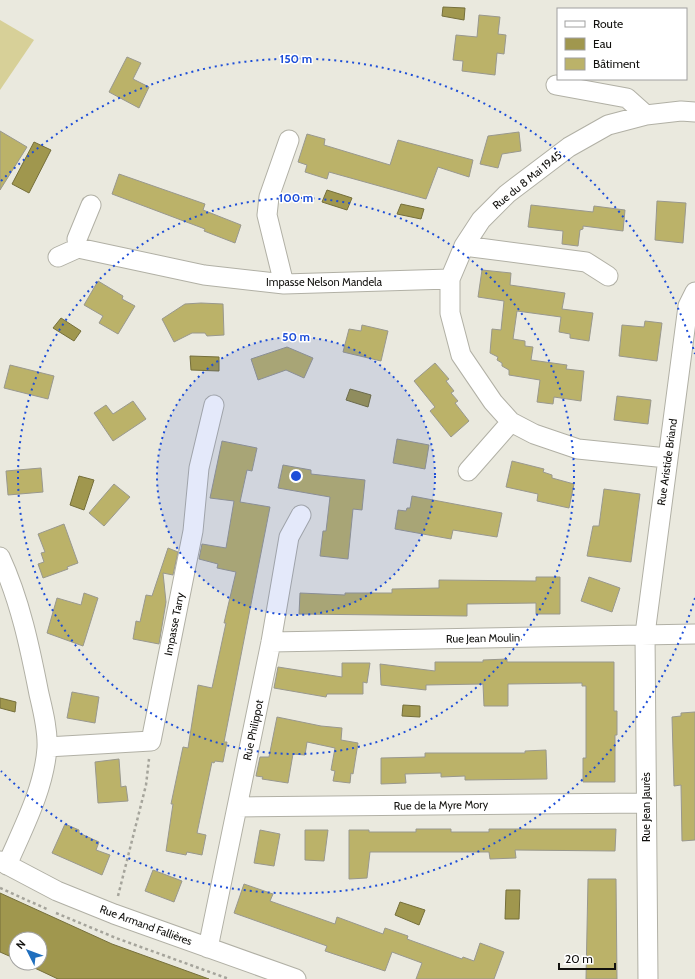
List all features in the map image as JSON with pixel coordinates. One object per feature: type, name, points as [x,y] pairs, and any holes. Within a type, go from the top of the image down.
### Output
[{"type":"street","points":[[556,85],[627,98],[646,115]]},
{"type":"street","name":"Rue du 8 Mai 1945","points":[[667,458],[578,449],[534,434],[511,422],[493,402],[461,355],[450,313],[450,279],[464,246],[481,220],[507,194],[569,147],[608,125],[646,115],[681,111],[695,112]]},
{"type":"street","points":[[284,284],[267,215],[269,197],[289,140]]},
{"type":"street","points":[[58,257],[78,248],[77,240],[91,205]]},
{"type":"street","points":[[464,246],[586,262],[608,276]]},
{"type":"street","name":"Impasse Nelson Mandela","points":[[78,248],[204,275],[284,284],[450,279]]},
{"type":"street","name":"Rue Aristide Briand","points":[[645,634],[688,306],[695,292]]},
{"type":"street","name":"Impasse Tarry","points":[[151,741],[193,531],[199,468],[214,405]]},
{"type":"street","points":[[468,471],[511,422]]},
{"type":"street","name":"Rue Philippot","points":[[208,948],[271,642],[289,537],[301,515]]},
{"type":"street","points":[[0,557],[14,594],[33,663],[44,718],[47,747],[39,788],[3,863]]},
{"type":"street","name":"Rue Jean Jaurès","points":[[645,634],[648,979]]},
{"type":"street","name":"Rue Jean Moulin","points":[[271,642],[695,634]]},
{"type":"street","points":[[47,747],[151,741]]},
{"type":"street","name":"Rue de la Myre Mory","points":[[237,807],[646,803]]},
{"type":"street","name":"Rue Armand Fallières","points":[[3,863],[58,891],[114,914],[296,979]]},
{"type":"path","points":[[114,914],[146,786],[151,741]]},
{"type":"shaded area","points":[[0,20],[34,40],[0,90]]},
{"type":"water","points":[[443,7],[465,8],[464,20],[442,16]]},
{"type":"water","points":[[34,142],[51,150],[29,193],[12,184]]},
{"type":"water","points":[[327,190],[352,198],[347,210],[322,202]]},
{"type":"water","points":[[401,204],[424,209],[421,219],[397,214]]},
{"type":"water","points":[[61,318],[81,331],[74,341],[53,328]]},
{"type":"water","points":[[190,356],[219,357],[219,371],[191,370]]},
{"type":"water","points":[[350,389],[371,395],[368,407],[346,400]]},
{"type":"water","points":[[79,476],[94,480],[84,510],[70,505]]},
{"type":"water","points":[[0,698],[16,702],[15,712],[0,708]]},
{"type":"water","points":[[403,705],[420,706],[420,717],[402,716]]},
{"type":"water","points":[[506,890],[520,890],[519,919],[505,919]]},
{"type":"water","points":[[0,893],[112,944],[209,979],[58,979],[41,971],[48,971],[48,931],[8,931],[8,956],[0,952]]},
{"type":"water","points":[[400,902],[425,910],[419,925],[395,915]]},
{"type":"building","points":[[479,15],[500,17],[498,34],[506,35],[504,54],[497,53],[495,75],[462,71],[463,61],[453,60],[456,35],[477,37]]},
{"type":"building","points":[[127,57],[141,63],[133,79],[149,87],[139,108],[109,92]]},
{"type":"building","points":[[0,131],[27,147],[0,190]]},
{"type":"building","points":[[519,132],[521,151],[502,154],[498,168],[480,164],[488,136]]},
{"type":"building","points":[[307,134],[325,139],[324,145],[390,165],[398,140],[473,160],[469,177],[438,167],[426,199],[329,172],[327,179],[305,172],[307,165],[298,162]]},
{"type":"building","points":[[119,174],[205,204],[203,210],[241,225],[235,243],[204,231],[205,229],[112,194]]},
{"type":"building","points":[[657,201],[686,203],[683,243],[655,240]]},
{"type":"building","points":[[531,205],[593,212],[594,206],[625,210],[623,231],[583,226],[583,229],[580,230],[578,246],[562,244],[563,231],[528,227]]},
{"type":"building","points":[[482,270],[511,273],[510,285],[565,293],[562,309],[593,313],[589,341],[570,338],[570,334],[559,332],[561,317],[517,311],[513,339],[525,341],[525,346],[533,347],[531,360],[567,365],[566,369],[584,371],[581,401],[554,397],[553,404],[537,402],[540,380],[509,375],[509,370],[502,366],[502,363],[497,360],[498,357],[490,353],[492,329],[501,330],[504,301],[478,297]]},
{"type":"building","points":[[98,281],[123,296],[122,299],[135,306],[118,334],[99,323],[103,316],[84,305]]},
{"type":"building","points":[[185,304],[223,304],[224,335],[207,336],[205,333],[192,333],[174,342],[162,319]]},
{"type":"building","points":[[645,321],[662,323],[657,361],[619,356],[622,325],[644,327]]},
{"type":"building","points":[[362,325],[388,331],[381,361],[343,352],[349,329],[361,331]]},
{"type":"building","points":[[287,347],[313,358],[304,378],[286,370],[258,380],[251,359]]},
{"type":"building","points":[[435,363],[449,379],[446,381],[454,391],[451,393],[458,401],[455,403],[469,421],[451,437],[430,411],[435,407],[414,381]]},
{"type":"building","points":[[10,365],[54,376],[48,399],[4,388]]},
{"type":"building","points":[[617,396],[651,400],[648,424],[614,420]]},
{"type":"building","points":[[133,401],[146,419],[113,441],[94,413],[106,405],[113,414]]},
{"type":"building","points":[[397,439],[429,445],[425,469],[393,463]]},
{"type":"building","points":[[222,441],[257,448],[252,471],[247,470],[240,502],[270,507],[224,742],[227,742],[223,762],[212,762],[197,833],[206,835],[202,855],[187,852],[186,855],[166,851],[173,804],[171,804],[183,747],[188,748],[198,685],[212,688],[226,623],[224,623],[236,572],[217,568],[218,564],[199,559],[202,544],[226,548],[234,501],[210,498]]},
{"type":"building","points":[[512,461],[544,469],[543,472],[552,475],[552,478],[574,484],[569,508],[537,501],[538,494],[506,487]]},
{"type":"building","points":[[283,465],[311,470],[311,474],[365,480],[362,510],[353,509],[348,559],[320,556],[323,531],[326,531],[330,497],[278,488]]},
{"type":"building","points":[[41,468],[43,492],[8,495],[6,471]]},
{"type":"building","points":[[114,484],[130,497],[104,526],[89,513]]},
{"type":"building","points":[[604,489],[640,494],[631,562],[587,556],[593,526],[599,526]]},
{"type":"building","points":[[412,496],[502,513],[497,537],[453,530],[451,539],[395,529],[398,510],[406,511],[407,508],[410,508]]},
{"type":"building","points":[[64,524],[78,563],[67,567],[68,569],[43,578],[38,564],[44,562],[41,553],[45,552],[38,534]]},
{"type":"building","points":[[168,548],[178,552],[173,575],[163,573],[166,602],[159,644],[133,639],[136,621],[140,622],[146,595],[152,596]]},
{"type":"building","points":[[536,577],[560,577],[560,614],[536,614],[536,603],[467,604],[467,616],[299,614],[300,593],[345,595],[345,593],[392,593],[392,589],[439,588],[439,580],[536,581]]},
{"type":"building","points":[[589,577],[620,588],[612,612],[581,601]]},
{"type":"building","points":[[84,593],[98,598],[83,646],[47,633],[57,598],[81,605]]},
{"type":"building","points":[[507,659],[507,662],[614,662],[614,711],[617,711],[617,735],[615,735],[615,782],[583,782],[583,758],[586,758],[586,686],[582,686],[582,683],[508,684],[508,706],[484,706],[483,684],[426,685],[426,690],[381,685],[380,664],[435,671],[435,662],[483,662],[483,660]]},
{"type":"building","points":[[342,663],[370,663],[367,683],[363,682],[363,694],[327,694],[326,697],[274,688],[278,667],[342,677]]},
{"type":"building","points":[[72,692],[99,697],[95,723],[67,718]]},
{"type":"building","points":[[695,712],[695,840],[682,841],[681,785],[674,786],[672,717],[681,716],[681,713]]},
{"type":"building","points":[[277,717],[321,726],[342,728],[341,740],[358,743],[350,783],[333,781],[335,771],[331,770],[335,748],[307,742],[305,755],[293,754],[288,783],[262,779],[263,777],[256,776],[260,757],[269,757]]},
{"type":"building","points":[[546,750],[547,779],[465,780],[465,776],[441,777],[441,773],[405,774],[406,783],[381,784],[381,758],[425,757],[425,753],[525,753],[525,751]]},
{"type":"building","points":[[119,759],[121,787],[126,786],[128,801],[98,803],[95,762]]},
{"type":"building","points":[[65,824],[79,830],[79,833],[99,842],[96,850],[110,855],[102,875],[52,853]]},
{"type":"building","points":[[416,829],[451,829],[451,832],[489,832],[489,829],[616,829],[615,851],[515,850],[516,858],[490,859],[489,852],[370,852],[367,878],[349,879],[349,830],[369,830],[369,832],[416,832]]},
{"type":"building","points":[[260,830],[280,834],[274,866],[254,863]]},
{"type":"building","points":[[305,830],[328,830],[324,861],[305,860]]},
{"type":"building","points":[[153,870],[182,881],[174,902],[145,891]]},
{"type":"building","points":[[588,879],[616,879],[617,979],[586,979]]},
{"type":"building","points":[[244,884],[273,894],[270,901],[335,924],[337,917],[383,934],[385,928],[408,936],[407,939],[462,959],[463,957],[474,961],[480,943],[504,952],[494,979],[416,979],[422,963],[392,952],[385,971],[325,951],[327,946],[234,913]]}]
